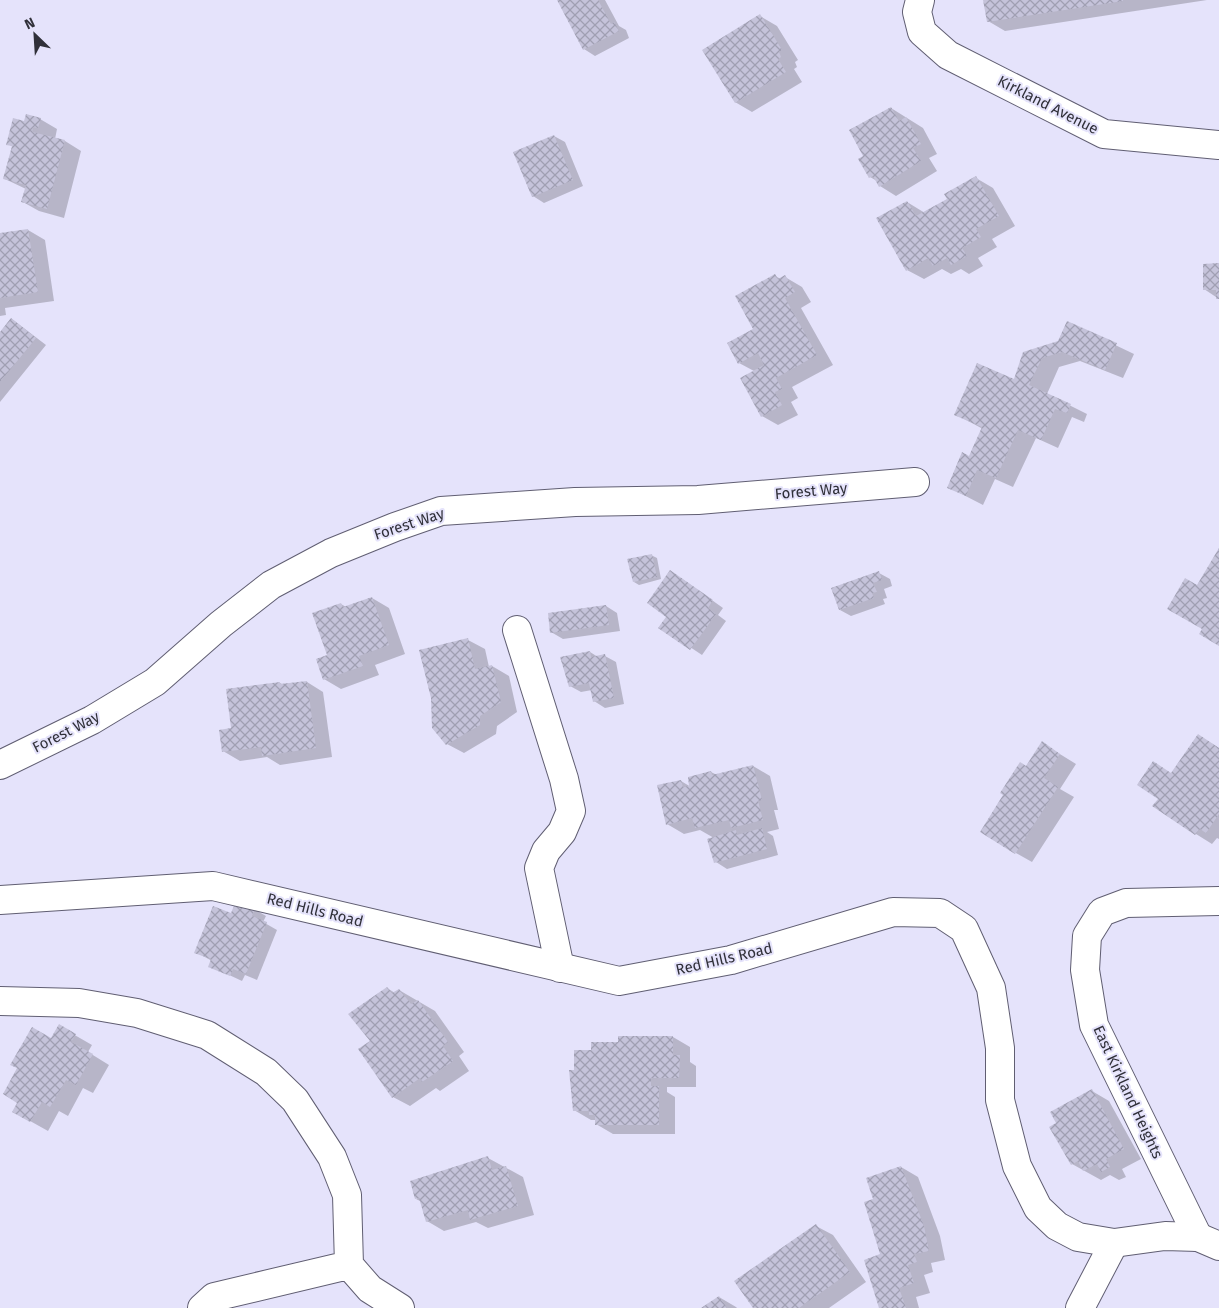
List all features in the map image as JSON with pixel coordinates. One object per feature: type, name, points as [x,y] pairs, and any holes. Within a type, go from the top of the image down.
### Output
[{"type":"street","name":"Kirkland Avenue","points":[[920,0],[917,12],[922,32],[948,55],[1104,134],[1219,145]]},
{"type":"street","name":"Forest Way","points":[[0,765],[92,720],[155,682],[221,624],[271,585],[331,553],[395,526],[441,511],[575,502],[698,500],[915,482]]},
{"type":"street","points":[[517,630],[564,779],[571,811],[562,832],[546,851],[539,868],[560,968]]},
{"type":"street","name":"Red Hills Road","points":[[0,900],[213,886],[619,981],[731,960],[893,912],[940,913],[964,929],[991,988],[1000,1048],[1000,1100],[1016,1166],[1038,1208],[1056,1226],[1078,1237],[1114,1242],[1165,1236],[1209,1241]]},
{"type":"street","name":"East Kirkland Heights","points":[[1209,1241],[1094,1025],[1085,970],[1087,936],[1102,912],[1126,903],[1219,900]]},
{"type":"street","points":[[0,1001],[79,1003],[136,1013],[207,1035],[266,1072],[296,1100],[332,1157],[347,1195],[349,1265],[370,1289],[400,1308]]},
{"type":"street","points":[[1080,1308],[1114,1242]]},
{"type":"street","points":[[202,1308],[214,1297],[349,1265]]},
{"type":"building","points":[[557,0],[598,0],[611,24],[614,22],[619,31],[583,50]]},
{"type":"building","points":[[983,0],[1123,0],[1123,1],[987,22]]},
{"type":"building","points":[[760,14],[782,50],[779,52],[781,57],[778,59],[786,72],[735,103],[702,50]]},
{"type":"building","points":[[891,107],[899,121],[906,117],[921,144],[913,148],[921,161],[879,187],[873,176],[869,178],[858,159],[863,156],[849,130]]},
{"type":"building","points":[[26,114],[41,118],[38,128],[33,127],[32,132],[65,140],[47,209],[21,202],[26,185],[3,179],[12,146],[6,145],[13,118],[24,121]]},
{"type":"building","points":[[554,135],[573,180],[532,197],[513,152]]},
{"type":"building","points":[[976,176],[999,216],[976,229],[981,237],[962,248],[967,256],[951,265],[947,258],[933,266],[928,258],[906,271],[876,218],[907,201],[916,216],[947,199],[944,194]]},
{"type":"building","points":[[28,229],[38,292],[0,298],[0,233]]},
{"type":"building","points":[[1219,263],[1219,299],[1216,299],[1216,290],[1203,290],[1203,264]]},
{"type":"building","points":[[775,274],[778,279],[785,275],[795,292],[785,298],[817,355],[776,378],[782,389],[775,392],[782,405],[761,417],[740,378],[764,365],[758,353],[738,364],[727,343],[753,329],[735,296]]},
{"type":"building","points":[[11,318],[36,338],[0,382],[0,332]]},
{"type":"building","points":[[1067,321],[1117,343],[1105,370],[1062,352],[1042,358],[1029,385],[1071,404],[1067,413],[1055,409],[1041,440],[1018,430],[996,478],[977,470],[966,496],[947,488],[962,452],[969,456],[982,427],[954,415],[977,363],[1014,379],[1023,352],[1058,341]]},
{"type":"building","points":[[1219,548],[1219,646],[1199,634],[1202,629],[1167,609],[1185,578],[1197,585]]},
{"type":"building","points":[[652,554],[657,577],[633,582],[627,559]]},
{"type":"building","points":[[670,570],[713,600],[708,608],[716,614],[690,650],[658,628],[666,617],[647,603]]},
{"type":"building","points":[[879,571],[882,580],[873,583],[877,592],[872,593],[874,598],[839,610],[831,588]]},
{"type":"building","points":[[372,597],[389,645],[359,656],[363,666],[323,680],[316,659],[327,655],[312,613],[341,603],[343,607]]},
{"type":"building","points":[[606,605],[609,625],[550,633],[548,613]]},
{"type":"building","points":[[468,638],[475,669],[492,665],[501,702],[480,716],[480,725],[446,745],[432,728],[431,698],[419,650]]},
{"type":"building","points":[[590,651],[591,657],[605,654],[614,698],[593,702],[589,683],[569,687],[560,657]]},
{"type":"building","points":[[307,681],[316,748],[262,756],[261,747],[222,752],[219,730],[231,728],[226,689],[280,682],[280,684]]},
{"type":"building","points":[[1198,734],[1219,748],[1219,814],[1206,833],[1200,829],[1195,835],[1152,806],[1158,799],[1137,785],[1153,761],[1171,773]]},
{"type":"building","points":[[1042,741],[1060,754],[1044,778],[1058,787],[1015,854],[980,832],[1003,795],[1000,793],[1020,762],[1026,766]]},
{"type":"building","points":[[753,765],[762,800],[758,801],[763,820],[731,828],[729,820],[695,828],[692,818],[666,825],[657,785],[681,780],[683,787],[689,786],[688,777],[711,771],[712,775]]},
{"type":"building","points":[[762,828],[767,849],[714,863],[707,839],[736,830],[737,835]]},
{"type":"building","points":[[236,901],[255,908],[252,916],[267,922],[246,974],[233,969],[230,976],[208,967],[211,959],[194,953],[213,906],[231,913]]},
{"type":"building","points":[[387,987],[392,993],[399,989],[411,1004],[418,1000],[448,1042],[443,1046],[453,1061],[422,1082],[420,1078],[392,1098],[358,1049],[370,1041],[348,1014]]},
{"type":"building","points":[[59,1024],[76,1034],[71,1042],[93,1054],[76,1085],[66,1080],[50,1107],[42,1102],[30,1122],[12,1112],[17,1103],[3,1094],[17,1068],[10,1065],[32,1027],[51,1038]]},
{"type":"building","points":[[618,1036],[673,1036],[673,1055],[680,1055],[679,1078],[651,1078],[651,1086],[659,1086],[659,1125],[595,1125],[595,1115],[589,1115],[589,1111],[573,1111],[569,1070],[574,1070],[574,1050],[591,1050],[591,1042],[618,1042]]},
{"type":"building","points":[[1092,1089],[1124,1149],[1106,1159],[1110,1167],[1101,1172],[1097,1164],[1083,1171],[1078,1161],[1071,1165],[1049,1127],[1056,1123],[1050,1112]]},
{"type":"building","points":[[488,1156],[492,1170],[506,1166],[518,1206],[470,1220],[468,1210],[426,1222],[419,1198],[415,1199],[410,1181]]},
{"type":"building","points":[[901,1166],[924,1226],[929,1251],[914,1254],[917,1262],[908,1265],[914,1283],[899,1288],[906,1308],[879,1308],[864,1260],[880,1254],[864,1202],[873,1199],[866,1178]]},
{"type":"building","points":[[816,1224],[850,1272],[799,1308],[753,1308],[734,1281]]},
{"type":"building","points":[[719,1296],[727,1308],[701,1308]]}]
